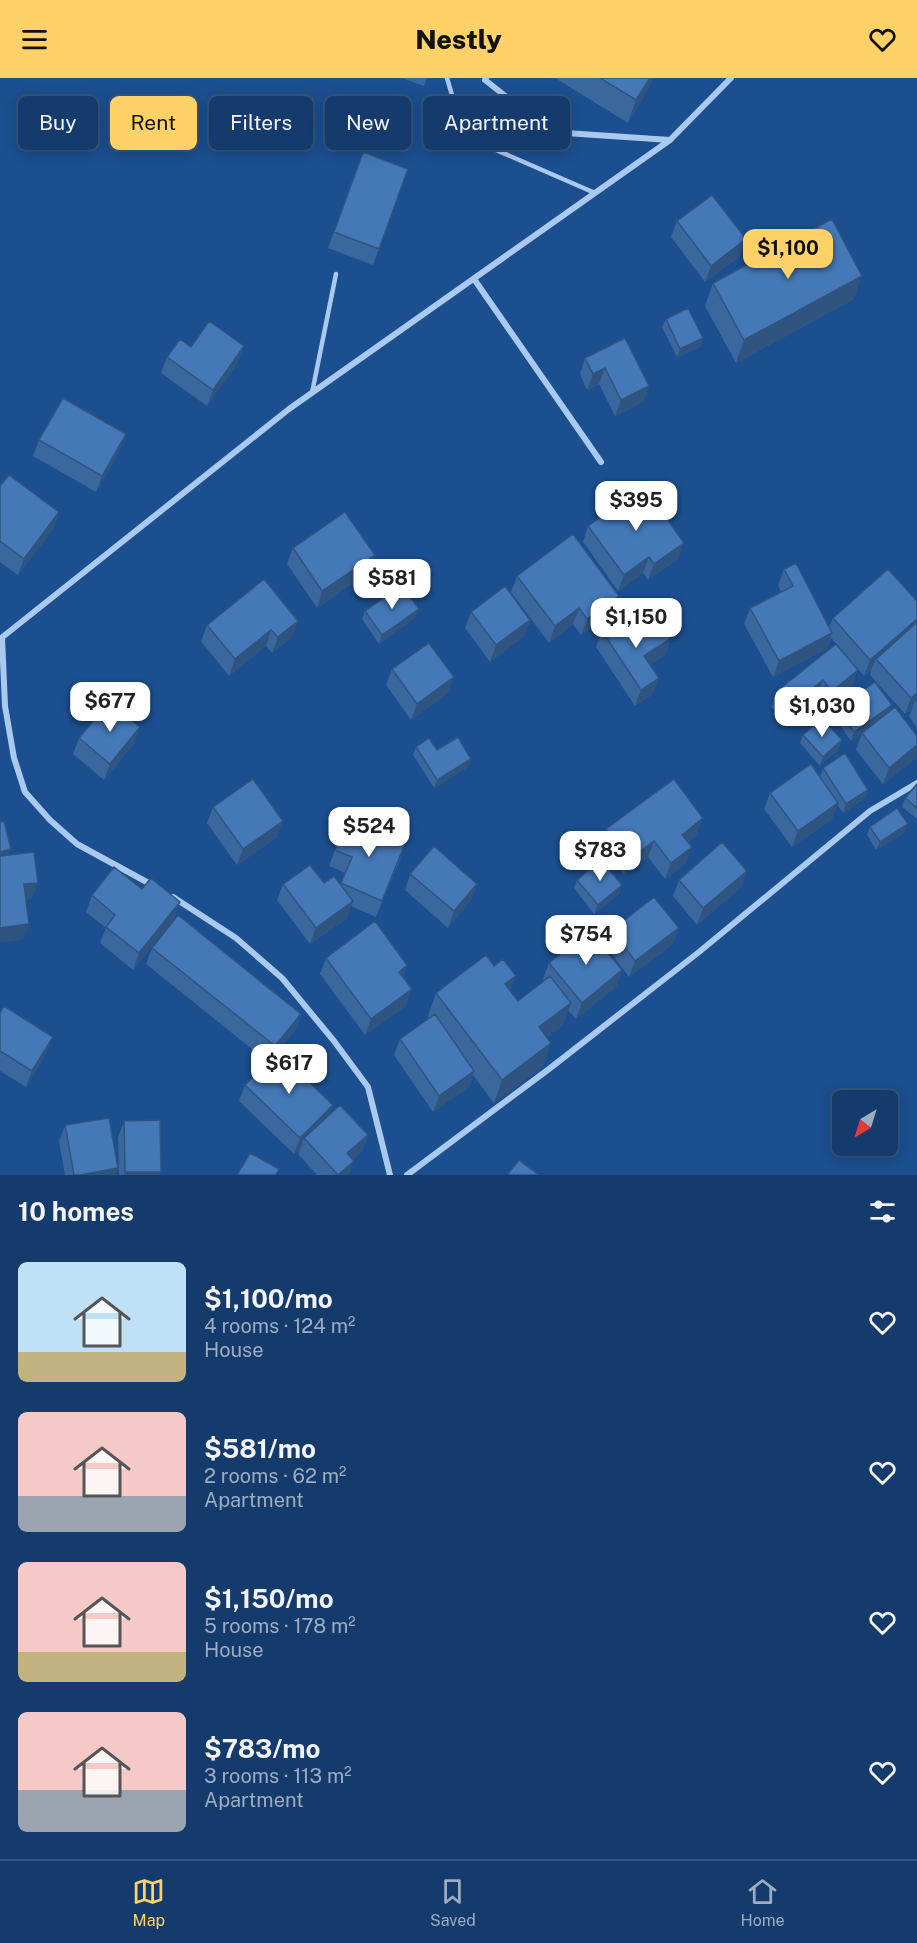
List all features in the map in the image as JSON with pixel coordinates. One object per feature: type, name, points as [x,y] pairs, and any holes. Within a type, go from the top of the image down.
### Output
[{"type":"street","points":[[486,78],[485,80],[551,132],[670,140]]},
{"type":"street","points":[[390,1175],[368,1087],[334,1041],[282,978],[236,938],[172,897],[77,844],[50,820],[25,792],[14,758],[5,706],[1,639],[312,393],[670,140],[731,78]]},
{"type":"street","points":[[474,279],[601,462]]},
{"type":"street","points":[[407,1175],[549,1069],[699,952],[870,811],[917,783]]},
{"type":"lane","points":[[447,78],[464,136],[595,193]]},
{"type":"lane","points":[[312,393],[336,274]]},
{"type":"building","points":[[600,78],[650,78],[636,100]]},
{"type":"building","points":[[363,152],[408,169],[379,249],[334,232]]},
{"type":"building","points":[[712,195],[746,239],[711,266],[677,221]]},
{"type":"building","points":[[832,219],[862,276],[744,340],[713,283]]},
{"type":"building","points":[[688,308],[703,338],[680,349],[666,319]]},
{"type":"building","points":[[209,321],[244,346],[213,390],[167,357],[180,339],[191,347]]},
{"type":"building","points":[[625,338],[649,386],[621,400],[605,368],[593,374],[585,358]]},
{"type":"building","points":[[63,398],[126,434],[102,476],[39,440]]},
{"type":"building","points":[[9,475],[59,512],[24,559],[0,541],[0,486]]},
{"type":"building","points":[[644,486],[684,543],[654,564],[649,557],[624,575],[588,526]]},
{"type":"building","points":[[345,512],[375,555],[322,591],[293,548]]},
{"type":"building","points":[[573,534],[619,596],[587,619],[579,608],[555,626],[517,576]]},
{"type":"building","points":[[796,563],[832,633],[779,661],[750,608],[793,586],[784,569]]},
{"type":"building","points":[[888,569],[917,601],[917,619],[870,660],[833,618]]},
{"type":"building","points":[[264,579],[298,621],[278,637],[271,630],[235,659],[207,625]]},
{"type":"building","points":[[402,585],[419,609],[382,635],[365,611]]},
{"type":"building","points":[[505,586],[530,620],[496,645],[471,612]]},
{"type":"building","points":[[624,616],[639,639],[661,625],[670,639],[644,656],[659,678],[641,690],[602,631]]},
{"type":"building","points":[[917,622],[917,693],[911,698],[876,659]]},
{"type":"building","points":[[429,643],[454,677],[417,704],[392,669]]},
{"type":"building","points":[[836,644],[858,670],[832,691],[823,680],[791,706],[777,691]]},
{"type":"building","points":[[875,682],[892,705],[854,732],[837,709]]},
{"type":"building","points":[[109,702],[140,727],[110,764],[79,738]]},
{"type":"building","points":[[895,707],[917,736],[917,745],[889,768],[862,733]]},
{"type":"building","points":[[822,718],[842,740],[823,757],[803,735]]},
{"type":"building","points":[[458,737],[471,759],[437,780],[416,747],[429,738],[437,750]]},
{"type":"building","points":[[845,753],[868,790],[846,804],[823,768]]},
{"type":"building","points":[[811,764],[838,803],[798,831],[770,793]]},
{"type":"building","points":[[253,779],[283,821],[243,849],[213,807]]},
{"type":"building","points":[[674,779],[703,818],[682,835],[692,847],[671,863],[654,841],[630,859],[606,829]]},
{"type":"building","points":[[917,784],[917,808],[905,798]]},
{"type":"building","points":[[897,808],[908,824],[880,842],[870,827]]},
{"type":"building","points":[[348,817],[406,841],[382,901],[341,883],[352,857],[335,850]]},
{"type":"building","points":[[4,821],[11,849],[0,852],[0,822]]},
{"type":"building","points":[[722,842],[747,871],[703,908],[679,880]]},
{"type":"building","points":[[434,846],[477,884],[454,911],[410,874]]},
{"type":"building","points":[[34,852],[38,883],[24,884],[29,924],[0,928],[0,856]]},
{"type":"building","points":[[601,860],[622,885],[598,905],[577,880]]},
{"type":"building","points":[[310,865],[324,883],[334,876],[353,901],[316,928],[283,884]]},
{"type":"building","points":[[114,867],[142,889],[151,878],[180,902],[139,953],[106,927],[115,915],[92,895]]},
{"type":"building","points":[[654,897],[679,928],[635,961],[612,930]]},
{"type":"building","points":[[178,915],[301,1014],[275,1046],[152,948]]},
{"type":"building","points":[[375,921],[407,965],[399,972],[412,989],[371,1019],[326,958]]},
{"type":"building","points":[[589,930],[622,970],[582,1003],[549,963]]},
{"type":"building","points":[[486,955],[494,966],[503,959],[516,976],[505,984],[518,1001],[550,976],[571,1003],[539,1027],[551,1043],[502,1080],[436,993]]},
{"type":"building","points":[[4,1006],[53,1037],[32,1071],[0,1051],[0,1013]]},
{"type":"building","points":[[435,1014],[474,1071],[439,1096],[400,1039]]},
{"type":"building","points":[[278,1052],[333,1105],[300,1138],[245,1085]]},
{"type":"building","points":[[340,1105],[368,1135],[347,1153],[354,1161],[338,1175],[304,1138]]},
{"type":"building","points":[[109,1118],[118,1168],[74,1175],[65,1125]]},
{"type":"building","points":[[160,1120],[161,1172],[125,1172],[124,1121]]},
{"type":"building","points":[[250,1153],[279,1169],[276,1175],[237,1175]]},
{"type":"building","points":[[519,1160],[539,1175],[507,1175]]}]
